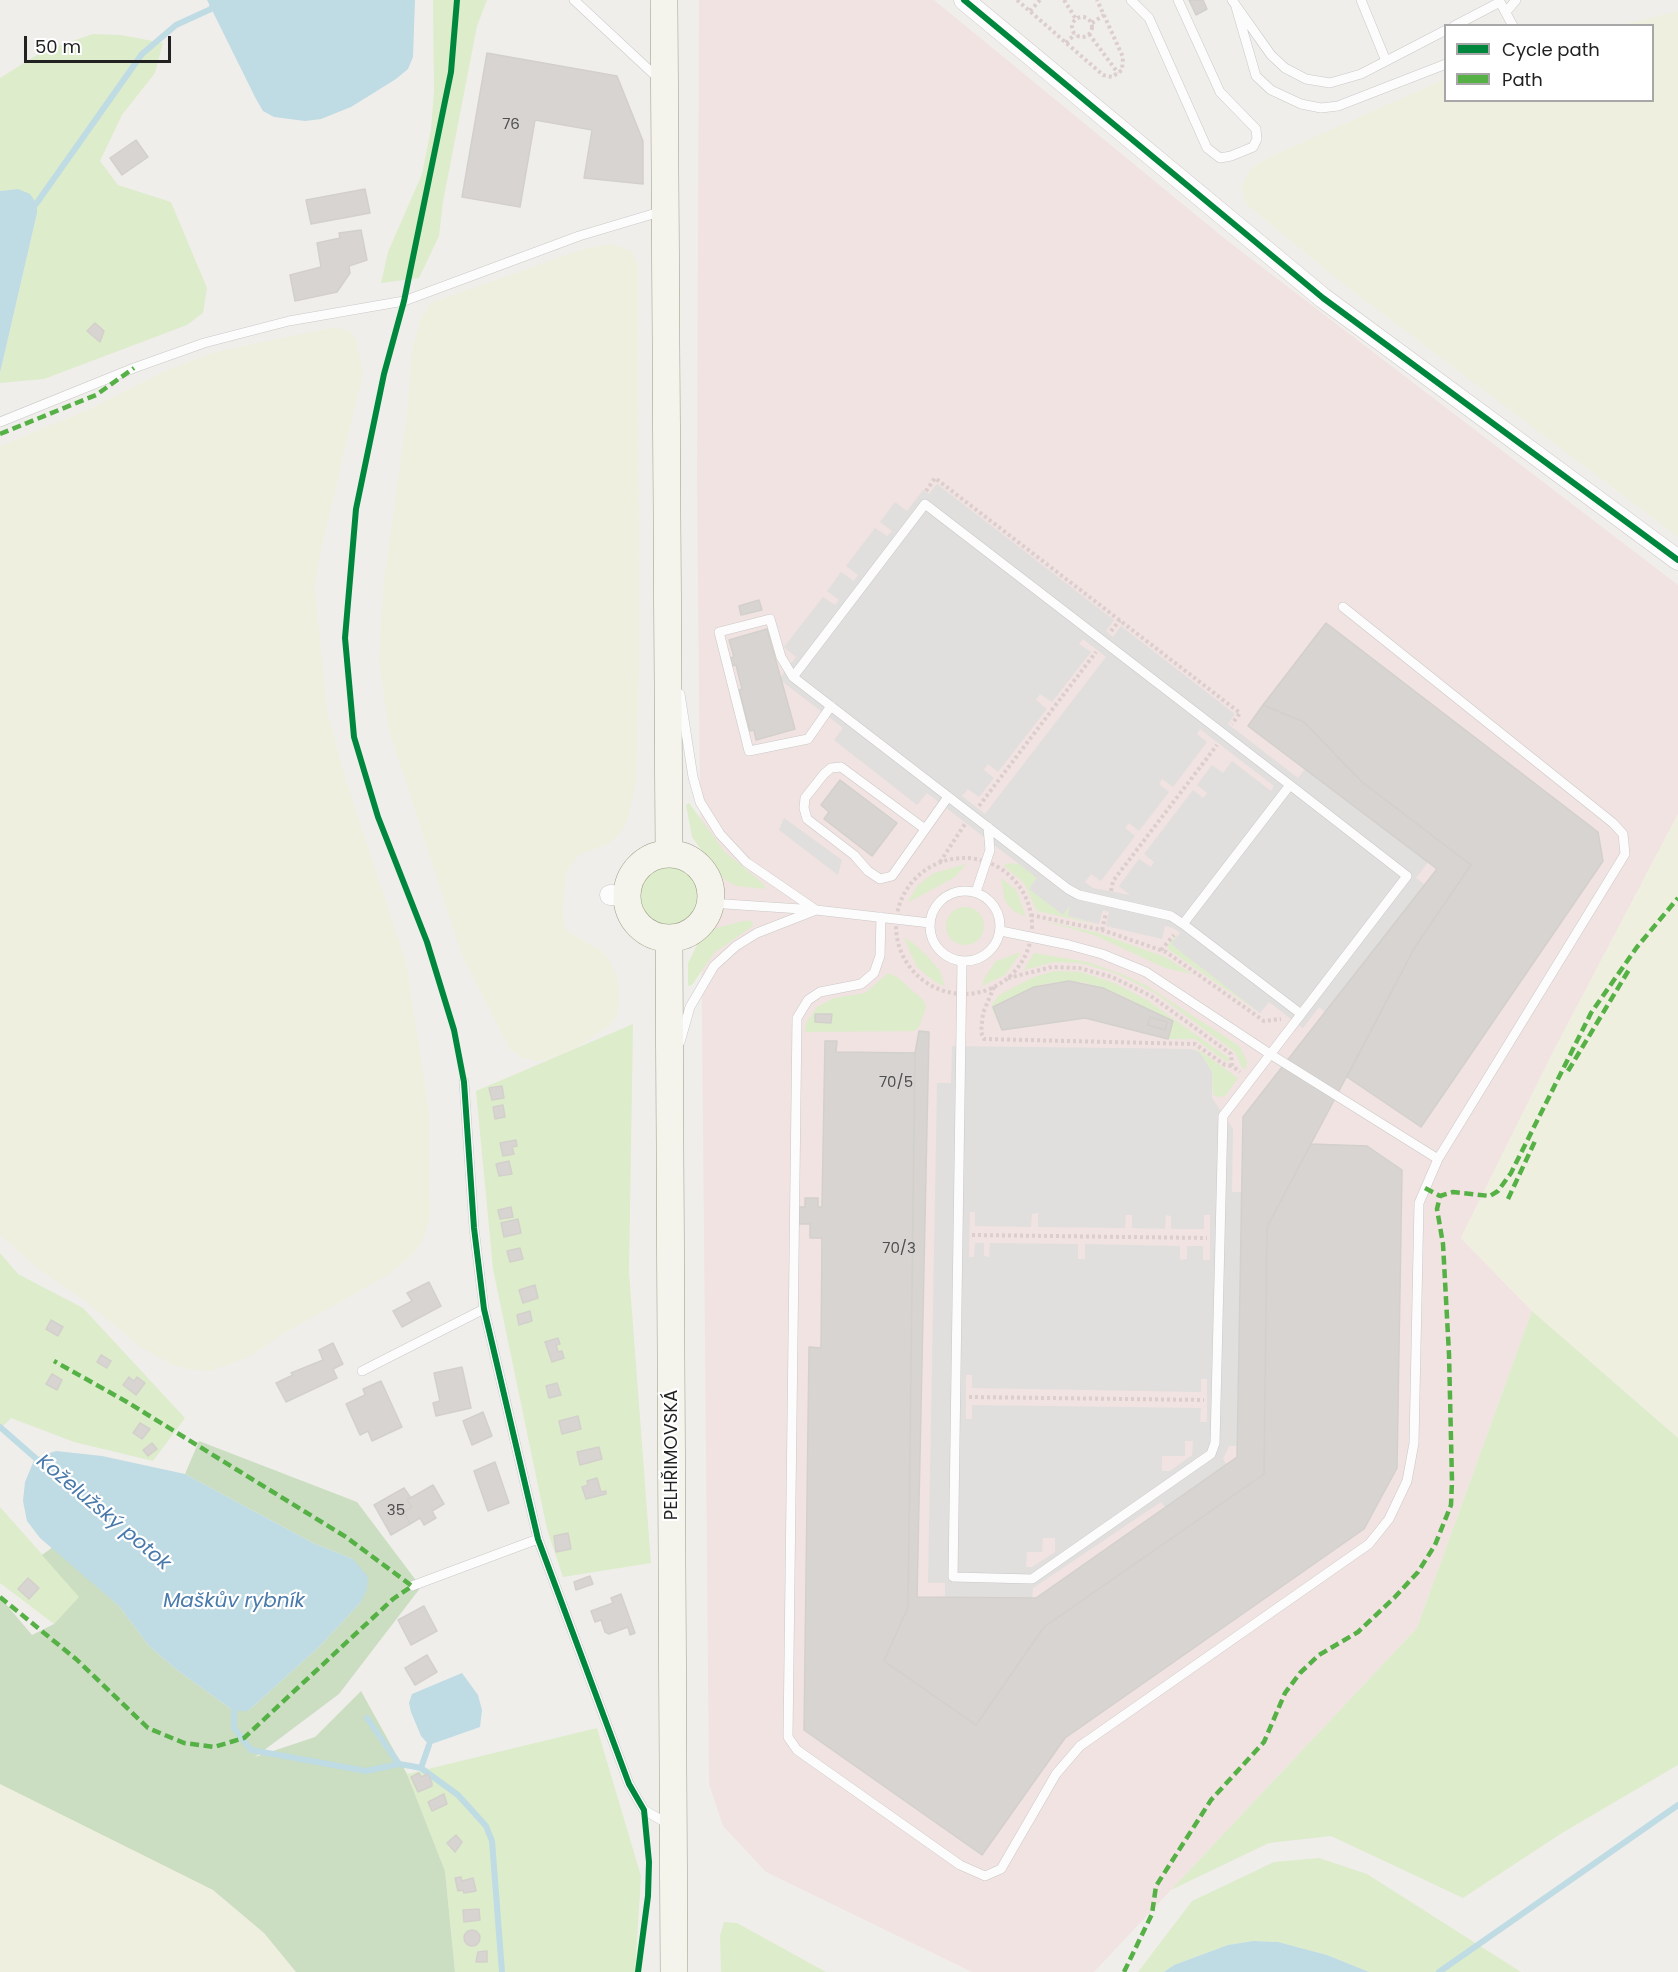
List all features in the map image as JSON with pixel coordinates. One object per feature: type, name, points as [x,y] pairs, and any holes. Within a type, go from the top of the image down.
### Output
[{"type":"main road","points":[[664,0],[669,854]]},
{"type":"main road","points":[[669,854],[692,861],[701,868],[711,891],[711,903],[701,924],[692,932],[669,938],[648,932],[640,926],[619,895],[640,867],[658,856],[669,854]]},
{"type":"main road","name":"PELHŘIMOVSKÁ","points":[[669,938],[674,1972]]},
{"type":"street","points":[[964,0],[1323,298],[1678,561]]},
{"type":"lane","points":[[574,0],[664,83]]},
{"type":"lane","points":[[1131,0],[1149,18],[1207,148],[1220,158],[1232,156],[1253,147],[1257,139],[1256,129],[1220,92],[1178,0]]},
{"type":"lane","points":[[1361,0],[1386,61]]},
{"type":"lane","points":[[1506,12],[1516,0]]},
{"type":"lane","points":[[1458,24],[1500,1],[1512,24]]},
{"type":"lane","points":[[1234,4],[1271,56],[1285,68],[1306,79],[1330,83],[1361,74],[1444,31]]},
{"type":"lane","points":[[1234,4],[1256,76],[1271,90],[1301,105],[1321,108],[1338,106],[1444,65]]},
{"type":"lane","points":[[0,422],[134,368],[204,343],[289,321],[404,302],[579,236],[665,210]]},
{"type":"lane","points":[[793,676],[925,504],[1407,876],[1223,1116],[1217,1432],[1210,1454],[1032,1579],[953,1577],[962,962]]},
{"type":"lane","points":[[881,917],[880,956],[874,973],[861,984],[820,992],[808,1000],[797,1018],[788,1737],[797,1750],[973,1872],[985,1876],[1001,1869],[1056,1774],[1080,1746],[1369,1544],[1389,1519],[1411,1468],[1414,1443],[1419,1203],[1438,1159],[1625,854],[1625,842],[1613,823],[1343,607]]},
{"type":"lane","points":[[667,610],[693,777],[700,802],[720,834],[747,862],[816,910]]},
{"type":"lane","points":[[831,706],[808,739],[749,750],[719,632],[770,619],[781,657],[793,676],[1068,889],[1108,902],[1171,916],[1300,1014]]},
{"type":"lane","points":[[925,829],[841,766],[831,768],[824,774],[806,798],[804,808],[807,819],[854,855],[868,871],[880,879],[892,876],[948,797]]},
{"type":"lane","points":[[1183,924],[1290,785]]},
{"type":"lane","points":[[976,892],[990,850],[988,827]]},
{"type":"lane","points":[[956,892],[976,892],[996,907],[1001,931],[994,948],[987,954],[962,962],[942,953],[931,934],[932,913],[946,896],[956,892]]},
{"type":"lane","points":[[711,903],[816,910],[930,923]]},
{"type":"lane","points":[[670,1080],[690,1007],[714,966],[736,946],[757,933],[816,910]]},
{"type":"lane","points":[[1001,931],[1102,954],[1146,972],[1270,1054],[1438,1159]]},
{"type":"lane","points":[[464,1082],[474,1228],[484,1309],[538,1539],[629,1784],[644,1810],[675,1827]]},
{"type":"lane","points":[[362,1371],[484,1309]]},
{"type":"lane","points":[[412,1586],[538,1539]]},
{"type":"path","points":[[1017,0],[1103,75],[1112,77],[1118,73],[1124,63],[1123,57],[1097,0]]},
{"type":"path","points":[[1030,11],[1040,0]]},
{"type":"path","points":[[1064,0],[1076,19]]},
{"type":"path","points":[[1075,34],[1085,37],[1089,34],[1092,23],[1104,15]]},
{"type":"path","points":[[1075,34],[1072,26],[1076,19],[1084,16],[1092,23]]},
{"type":"path","points":[[1066,43],[1075,34]]},
{"type":"path","points":[[1089,34],[1118,73]]},
{"type":"path","points":[[925,504],[924,493],[935,478],[1240,713],[1113,881],[1102,930]]},
{"type":"path","points":[[940,862],[947,848],[1120,620]]},
{"type":"path","points":[[1008,978],[1027,952],[1031,937],[1031,915],[1026,897],[1016,882],[998,866],[986,861],[955,858],[926,869],[910,885],[900,904],[897,919],[901,951],[919,977],[932,986],[963,994],[994,987],[1008,978],[1052,967],[1079,968],[1112,977],[1151,996],[1231,1054],[1232,1066]]},
{"type":"path","points":[[1031,915],[1102,930],[1161,950],[1264,1021],[1279,1018],[1292,1025]]},
{"type":"path","points":[[1161,950],[1183,924]]},
{"type":"path","points":[[994,987],[983,1013],[981,1032],[984,1039],[1195,1044],[1225,1065],[1232,1066],[1250,1080]]},
{"type":"path","points":[[959,1234],[1221,1239]]},
{"type":"path","points":[[956,1396],[1218,1401]]},
{"type":"shaded area","points":[[699,0],[934,0],[1224,238],[1678,585],[1678,814],[1553,1052],[1461,1238],[1532,1311],[1417,1628],[1094,1972],[972,1972],[766,1872],[723,1826],[709,1784],[697,476]]},
{"type":"shaded area","points":[[937,484],[1114,620],[1106,631],[1113,637],[1121,626],[1235,714],[1228,724],[1298,778],[1307,766],[1429,861],[1416,878],[1429,888],[1330,1016],[1319,1007],[1303,1028],[1269,1002],[1260,1013],[1171,944],[1180,933],[1173,928],[1165,926],[1162,939],[1106,926],[1109,912],[1103,910],[1099,924],[1068,916],[1070,905],[1063,915],[1029,889],[1037,878],[927,793],[917,805],[834,740],[843,728],[779,679],[796,657],[784,647],[823,597],[835,605],[839,600],[827,591],[841,572],[854,581],[858,575],[846,566],[875,528],[887,536],[892,531],[880,522],[895,502],[907,511],[923,490],[929,494]],"holes":[[[1083,639],[1106,657],[985,814],[962,796],[968,789],[979,797],[994,778],[984,770],[988,764],[998,772],[1047,709],[1036,700],[1040,694],[1052,702],[1091,652],[1079,644]],[[1200,729],[1274,786],[1271,791],[1232,761],[1223,773],[1212,765],[1197,785],[1207,793],[1203,798],[1193,790],[1144,854],[1154,862],[1151,867],[1139,859],[1119,886],[1130,895],[1093,888],[1085,882],[1091,874],[1101,881],[1135,836],[1125,828],[1129,823],[1139,831],[1169,792],[1159,784],[1162,779],[1173,787],[1207,742],[1197,734]]]},
{"type":"shaded area","points":[[784,818],[842,860],[838,875],[779,830]]},
{"type":"shaded area","points":[[952,1046],[1192,1049],[1200,1053],[1212,1072],[1212,1098],[1233,1129],[1232,1192],[1245,1192],[1241,1446],[1229,1446],[1223,1459],[1230,1470],[1169,1513],[1161,1502],[1033,1588],[1032,1602],[945,1600],[945,1583],[928,1583],[937,1083],[951,1083]],"holes":[[[970,1212],[975,1212],[975,1226],[1031,1227],[1032,1214],[1038,1213],[1038,1227],[1125,1228],[1126,1215],[1132,1215],[1132,1228],[1165,1229],[1166,1215],[1171,1216],[1171,1229],[1204,1229],[1204,1215],[1210,1215],[1210,1260],[1203,1260],[1203,1246],[1187,1246],[1187,1259],[1180,1260],[1180,1246],[1085,1244],[1085,1259],[1078,1259],[1078,1244],[990,1243],[989,1257],[984,1256],[984,1243],[975,1243],[974,1257],[969,1257]],[[966,1375],[972,1375],[972,1388],[1201,1392],[1201,1379],[1207,1379],[1207,1422],[1200,1422],[1201,1408],[972,1405],[972,1419],[966,1419]],[[1185,1441],[1193,1441],[1192,1455],[1170,1471],[1162,1471],[1162,1456],[1185,1456]],[[1043,1538],[1055,1538],[1055,1552],[1032,1567],[1026,1567],[1027,1552],[1042,1552]]]},
{"type":"green space","points":[[433,0],[487,0],[477,26],[443,202],[439,236],[419,278],[381,283],[388,252],[422,174],[431,129],[434,91]]},
{"type":"green space","points":[[1678,11],[1678,537],[1338,280],[1246,204],[1241,188],[1252,167],[1274,155],[1444,79],[1444,102],[1654,102],[1654,24],[1626,24]]},
{"type":"green space","points":[[93,34],[121,35],[163,43],[155,73],[122,115],[100,161],[118,185],[171,202],[207,288],[203,313],[187,325],[44,379],[0,383],[0,373],[37,213],[18,189],[0,191],[0,78],[43,51]]},
{"type":"green space","points":[[611,244],[632,251],[638,264],[639,661],[636,783],[628,817],[620,834],[610,843],[579,855],[571,865],[566,874],[563,909],[564,926],[568,932],[602,951],[610,962],[618,979],[619,1002],[617,1016],[610,1025],[577,1048],[548,1060],[535,1061],[520,1057],[509,1048],[462,956],[388,727],[379,658],[383,589],[408,406],[411,354],[421,317],[430,303],[584,249]]},
{"type":"green space","points":[[335,327],[350,332],[356,339],[363,374],[320,554],[315,585],[328,715],[344,774],[406,962],[429,1112],[430,1218],[423,1241],[411,1256],[388,1275],[281,1335],[249,1357],[210,1371],[188,1369],[173,1365],[142,1348],[85,1301],[38,1269],[0,1235],[0,446],[92,408],[167,370],[215,352]]},
{"type":"green space","points":[[689,803],[725,852],[765,885],[765,889],[737,886],[728,882],[717,872],[692,837],[686,805]]},
{"type":"green space","points":[[1678,814],[1678,1438],[1532,1311],[1461,1238],[1553,1052]]},
{"type":"green space","points":[[1007,863],[1019,864],[1037,878],[1029,888],[1063,914],[1071,903],[1068,916],[1099,925],[1037,911],[1024,883],[1004,866]]},
{"type":"green space","points":[[966,864],[955,877],[907,903],[918,885],[934,873]]},
{"type":"green space","points":[[663,867],[675,867],[690,875],[698,890],[698,902],[690,917],[675,925],[663,925],[648,917],[640,902],[640,890],[648,875]]},
{"type":"green space","points":[[1001,878],[1016,890],[1026,917],[1014,911],[1005,901]]},
{"type":"green space","points":[[965,907],[979,912],[984,926],[979,940],[965,945],[951,940],[946,926],[951,912]]},
{"type":"green space","points":[[1040,920],[1095,932],[1165,957],[1192,974],[1165,968],[1094,935]]},
{"type":"green space","points":[[743,921],[752,921],[753,926],[714,953],[692,985],[688,986],[688,963],[699,941],[713,929]]},
{"type":"green space","points":[[1179,932],[1172,944],[1260,1013],[1169,950],[1168,945]]},
{"type":"green space","points":[[904,938],[912,942],[929,958],[940,971],[945,986],[935,982],[917,967]]},
{"type":"green space","points":[[1021,952],[1005,975],[982,986],[996,961]]},
{"type":"green space","points":[[1034,953],[1088,962],[1147,986],[1239,1046],[1247,1061],[1246,1069],[1242,1068],[1235,1052],[1155,993],[1115,973],[1080,963],[1054,962],[1024,970]]},
{"type":"green space","points":[[1055,971],[1081,972],[1114,983],[1147,1000],[1230,1059],[1227,1062],[1195,1039],[1168,1039],[1172,1021],[1121,995],[1083,982],[1049,983],[1034,987],[993,1007],[1001,1030],[991,1006],[999,995],[1034,977]]},
{"type":"green space","points":[[888,973],[897,977],[923,1000],[926,1007],[919,1027],[914,1031],[805,1032],[806,1023],[817,1007],[834,998],[865,993]]},
{"type":"green space","points":[[633,1024],[629,1272],[651,1563],[563,1577],[547,1529],[493,1269],[476,1091]]},
{"type":"green space","points":[[1192,1049],[1200,1051],[1238,1078],[1225,1096],[1217,1097],[1213,1094],[1212,1072],[1200,1053]]},
{"type":"green space","points":[[0,1253],[18,1274],[83,1308],[185,1418],[153,1461],[74,1442],[11,1418],[0,1429]]},
{"type":"green space","points":[[1532,1311],[1678,1438],[1678,1765],[1562,1833],[1463,1898],[1331,1836],[1269,1843],[1171,1890],[1417,1628]]},
{"type":"green space","points":[[199,1441],[357,1502],[421,1587],[339,1694],[255,1757],[315,1737],[361,1691],[407,1774],[445,1871],[455,1972],[296,1972],[264,1933],[213,1890],[0,1784],[0,1597],[32,1635],[54,1624],[79,1597],[42,1555],[53,1547],[119,1606],[149,1646],[177,1670],[234,1711],[248,1711],[320,1646],[361,1602],[353,1559],[313,1543],[185,1474]]},
{"type":"green space","points":[[0,1507],[80,1597],[54,1624],[0,1583]]},
{"type":"green space","points":[[597,1728],[641,1876],[635,1972],[455,1972],[445,1871],[407,1774]]},
{"type":"green space","points":[[0,1784],[213,1890],[264,1933],[296,1972],[0,1972]]},
{"type":"green space","points":[[1319,1858],[1367,1874],[1521,1972],[1369,1972],[1327,1955],[1278,1942],[1253,1941],[1228,1945],[1174,1965],[1164,1972],[1138,1972],[1192,1901],[1274,1862]]},
{"type":"green space","points":[[724,1922],[737,1923],[826,1972],[721,1972],[720,1936]]},
{"type":"water","points":[[207,0],[415,0],[413,57],[408,69],[396,79],[351,107],[321,119],[305,121],[274,117],[263,111],[256,99]]},
{"type":"water","points":[[18,189],[30,194],[37,204],[37,213],[0,373],[0,191]]},
{"type":"water","name":"Maškův rybník","points":[[56,1451],[102,1456],[185,1474],[313,1543],[353,1559],[368,1577],[367,1589],[361,1602],[320,1646],[248,1711],[234,1711],[177,1670],[149,1646],[119,1606],[40,1538],[27,1521],[23,1501],[25,1482],[35,1458]]},
{"type":"water","points":[[462,1673],[478,1695],[482,1710],[480,1727],[429,1745],[421,1736],[411,1712],[409,1703],[412,1694]]},
{"type":"water","points":[[1253,1941],[1278,1942],[1327,1955],[1369,1972],[1164,1972],[1174,1965],[1228,1945]]},
{"type":"building","points":[[1189,0],[1203,0],[1207,9],[1196,15]]},
{"type":"building","points":[[487,53],[617,76],[643,141],[643,184],[584,178],[592,130],[535,120],[520,207],[462,197]]},
{"type":"building","points":[[136,140],[148,157],[122,175],[110,158]]},
{"type":"building","points":[[365,189],[370,213],[311,224],[306,200]]},
{"type":"building","points":[[361,230],[367,260],[349,266],[350,273],[337,292],[295,301],[290,275],[321,267],[317,243],[340,238],[339,233]]},
{"type":"building","points":[[95,323],[104,331],[100,342],[87,331]]},
{"type":"building","points":[[759,600],[762,610],[741,615],[739,606]]},
{"type":"building","points":[[1326,623],[1598,832],[1603,861],[1421,1127],[1347,1077],[1415,947],[1471,865],[1362,782],[1304,722],[1263,705]]},
{"type":"building","points":[[767,629],[795,729],[756,740],[754,730],[750,731],[739,690],[742,689],[736,665],[732,666],[730,658],[734,657],[729,640]]},
{"type":"building","points":[[1263,705],[1304,722],[1362,782],[1471,865],[1415,947],[1267,1227],[1264,1474],[1044,1627],[976,1725],[884,1661],[908,1607],[915,1053],[919,1031],[929,1032],[917,1597],[1036,1598],[1237,1457],[1243,1117],[1437,869],[1248,726]]},
{"type":"building","points":[[840,780],[897,823],[872,856],[824,819],[829,812],[821,805]]},
{"type":"building","points":[[1069,981],[1103,988],[1173,1021],[1168,1039],[1085,1018],[1002,1030],[993,1007],[1034,987]],"holes":[[[1150,1017],[1167,1022],[1165,1030],[1148,1025]]]},
{"type":"building","points":[[815,1014],[832,1014],[831,1023],[815,1022]]},
{"type":"building","points":[[1150,1017],[1167,1022],[1165,1030],[1148,1025]]},
{"type":"building","points":[[825,1041],[837,1041],[836,1052],[915,1053],[908,1607],[884,1661],[976,1725],[1044,1627],[1264,1474],[1267,1227],[1311,1144],[1367,1146],[1402,1170],[1397,1468],[1364,1529],[1065,1738],[982,1855],[804,1730],[809,1347],[821,1348],[822,1238],[810,1238],[810,1224],[796,1224],[797,1207],[805,1207],[805,1198],[818,1198],[818,1207],[822,1207]]},
{"type":"building","points":[[502,1086],[504,1098],[492,1100],[489,1088]]},
{"type":"building","points":[[503,1105],[505,1117],[495,1119],[493,1107]]},
{"type":"building","points":[[516,1140],[517,1146],[512,1147],[514,1154],[503,1156],[500,1143]]},
{"type":"building","points":[[509,1161],[512,1174],[499,1176],[496,1164]]},
{"type":"building","points":[[511,1207],[513,1217],[500,1219],[498,1210]]},
{"type":"building","points":[[518,1219],[521,1233],[504,1237],[501,1223]]},
{"type":"building","points":[[520,1248],[523,1259],[510,1262],[507,1251]]},
{"type":"building","points":[[429,1282],[441,1306],[402,1327],[393,1311],[412,1301],[407,1293]]},
{"type":"building","points":[[535,1285],[538,1298],[523,1303],[519,1290]]},
{"type":"building","points":[[530,1311],[532,1321],[519,1325],[517,1315]]},
{"type":"building","points":[[51,1320],[63,1327],[58,1336],[46,1329]]},
{"type":"building","points":[[558,1338],[560,1344],[556,1345],[558,1352],[562,1351],[564,1358],[552,1362],[545,1342]]},
{"type":"building","points":[[333,1343],[343,1364],[333,1369],[337,1378],[286,1402],[276,1383],[293,1375],[291,1373],[323,1360],[319,1350]]},
{"type":"building","points":[[101,1355],[111,1361],[107,1368],[97,1362]]},
{"type":"building","points":[[462,1367],[471,1408],[436,1416],[433,1403],[440,1401],[434,1373]]},
{"type":"building","points":[[52,1374],[62,1380],[57,1390],[46,1384]]},
{"type":"building","points":[[129,1377],[134,1381],[137,1377],[145,1383],[136,1395],[123,1385]]},
{"type":"building","points":[[381,1381],[402,1427],[372,1441],[368,1431],[360,1435],[346,1404],[365,1395],[363,1389]]},
{"type":"building","points":[[557,1383],[561,1395],[549,1398],[546,1386]]},
{"type":"building","points":[[483,1412],[492,1436],[472,1445],[463,1421]]},
{"type":"building","points":[[578,1416],[581,1429],[562,1434],[559,1421]]},
{"type":"building","points":[[140,1423],[150,1429],[142,1439],[133,1433]]},
{"type":"building","points":[[152,1443],[157,1449],[148,1456],[143,1450]]},
{"type":"building","points":[[599,1447],[602,1459],[580,1465],[577,1452]]},
{"type":"building","points":[[495,1462],[509,1503],[488,1511],[474,1471]]},
{"type":"building","points":[[597,1478],[601,1492],[606,1491],[606,1494],[586,1499],[582,1487],[588,1485],[587,1481]]},
{"type":"building","points":[[433,1485],[444,1504],[432,1511],[436,1518],[424,1525],[420,1518],[410,1524],[404,1512],[412,1507],[407,1500]]},
{"type":"building","points":[[404,1488],[411,1498],[407,1500],[412,1507],[404,1512],[410,1524],[391,1535],[374,1505]]},
{"type":"building","points":[[568,1533],[571,1549],[556,1552],[554,1536]]},
{"type":"building","points":[[590,1576],[593,1584],[576,1590],[574,1582]]},
{"type":"building","points":[[28,1578],[39,1588],[29,1599],[18,1589]]},
{"type":"building","points":[[621,1594],[635,1633],[630,1635],[628,1627],[609,1634],[605,1632],[601,1620],[595,1622],[591,1611],[613,1603],[611,1598]]},
{"type":"building","points":[[424,1606],[437,1631],[411,1645],[398,1620]]},
{"type":"building","points":[[427,1655],[437,1672],[415,1685],[405,1668]]},
{"type":"building","points":[[419,1773],[421,1777],[428,1774],[432,1786],[418,1792],[411,1777]]},
{"type":"building","points":[[444,1794],[447,1804],[432,1811],[428,1802]]},
{"type":"building","points":[[456,1835],[462,1842],[455,1852],[447,1843]]},
{"type":"building","points":[[461,1877],[462,1881],[473,1878],[476,1891],[464,1893],[463,1890],[458,1891],[455,1878]]},
{"type":"building","points":[[479,1909],[480,1920],[464,1922],[463,1910]]},
{"type":"building","points":[[472,1930],[480,1938],[472,1946],[464,1938]]},
{"type":"building","points":[[487,1951],[487,1962],[476,1962],[478,1952]]},
{"type":"waterway","points":[[30,208],[36,204],[142,54],[176,25],[211,9],[216,0]]},
{"type":"waterway","name":"Koželužský potok","points":[[0,1427],[40,1462]]},
{"type":"waterway","name":"Koželužský potok","points":[[234,1703],[234,1728],[251,1750],[366,1771],[399,1764],[421,1768],[458,1795],[486,1826],[492,1841],[502,1972]]},
{"type":"waterway","points":[[367,1718],[399,1764]]},
{"type":"waterway","points":[[421,1768],[429,1745]]},
{"type":"waterway","points":[[1439,1972],[1678,1805]]},
{"type":"marked path","points":[[0,434],[96,395],[134,368]]},
{"type":"marked path","points":[[1124,1972],[1152,1914],[1156,1886],[1211,1800],[1264,1742],[1285,1693],[1300,1673],[1319,1655],[1358,1632],[1394,1598],[1418,1572],[1435,1545],[1451,1505],[1452,1481],[1449,1354],[1443,1244],[1437,1209],[1440,1196],[1453,1192],[1490,1196],[1498,1191],[1511,1173],[1591,1013],[1637,947],[1678,898]]},
{"type":"marked path","points":[[1568,1071],[1630,968]]},
{"type":"marked path","points":[[1508,1199],[1536,1139]]},
{"type":"marked path","points":[[1425,1188],[1440,1196]]},
{"type":"marked path","points":[[0,1597],[76,1659],[148,1728],[184,1743],[214,1747],[244,1738],[393,1599],[412,1586],[346,1537],[127,1402],[54,1361]]},
{"type":"cycle path","points":[[457,0],[451,72],[404,301],[384,374],[356,509],[345,638],[354,737],[378,817],[427,942],[454,1030],[464,1082],[474,1228],[484,1309],[538,1539],[629,1784],[644,1810],[649,1862],[648,1896],[638,1972]]},
{"type":"cycle path","points":[[964,0],[1323,298],[1678,560]]}]
